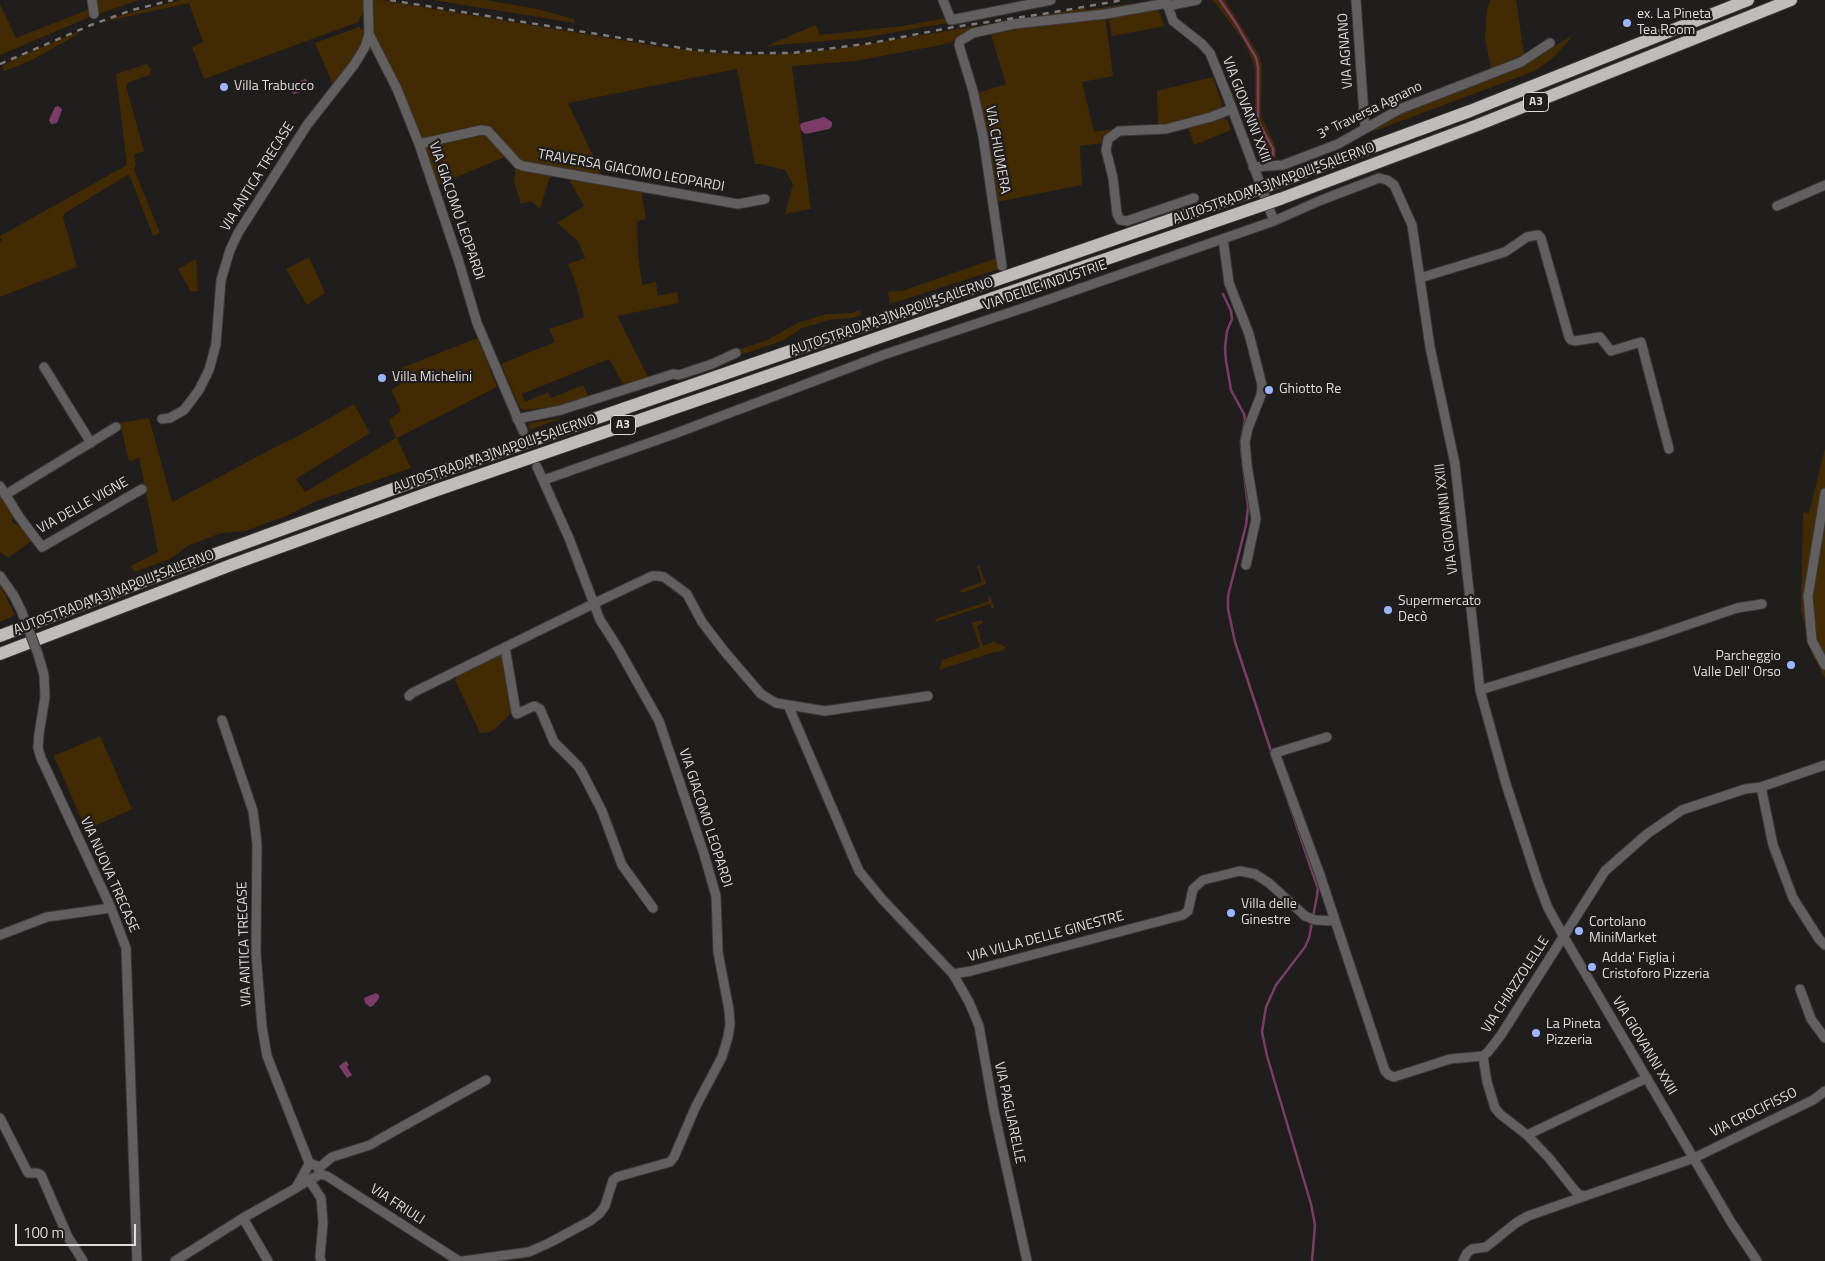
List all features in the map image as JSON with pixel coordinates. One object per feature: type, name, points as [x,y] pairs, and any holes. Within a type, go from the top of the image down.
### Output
[{"type":"highway","name":"AUTOSTRADA A3 NAPOLI-SALERNO","points":[[0,636],[214,554],[426,476],[1245,194],[1470,111],[1748,0]]},
{"type":"highway","name":"AUTOSTRADA A3 NAPOLI-SALERNO","points":[[0,654],[231,565],[443,488],[1280,199],[1467,129],[1791,0]]},
{"type":"street","points":[[92,0],[94,14]]},
{"type":"street","name":"VIA GIACOMO LEOPARDI","points":[[368,0],[369,34],[397,90],[419,144],[458,259],[477,323],[523,431]]},
{"type":"street","points":[[943,0],[951,20],[1051,0]]},
{"type":"street","points":[[1167,3],[1197,0]]},
{"type":"street","name":"VIA AGNANO","points":[[1356,0],[1365,129]]},
{"type":"street","name":"VIA CHIUMERA","points":[[1002,266],[983,136],[960,41],[974,33],[1014,24],[1106,14],[1167,3]]},
{"type":"street","name":"VIA GIOVANNI XXIII","points":[[1167,3],[1172,20],[1202,44],[1210,53],[1274,221],[1379,178],[1387,180],[1394,185],[1412,225],[1430,347],[1455,464],[1480,690],[1506,784],[1537,879],[1548,908],[1564,937],[1731,1222],[1757,1261]]},
{"type":"street","name":"VIA ANTICA TRECASE","points":[[162,419],[170,418],[184,410],[199,390],[209,370],[216,344],[221,280],[230,250],[238,233],[307,125],[365,47],[369,34]]},
{"type":"street","name":"3ª Traversa Agnano","points":[[1253,167],[1282,165],[1338,144],[1400,109],[1521,62],[1550,43]]},
{"type":"street","points":[[1194,198],[1127,221],[1120,220],[1117,214],[1113,178],[1106,150],[1108,139],[1120,131],[1128,129],[1156,130],[1196,121],[1232,109]]},
{"type":"street","name":"TRAVERSA GIACOMO LEOPARDI","points":[[419,144],[481,130],[488,131],[518,164],[523,166],[738,204],[765,199]]},
{"type":"street","points":[[1777,206],[1825,185]]},
{"type":"street","name":"VIA DELLE INDUSTRIE","points":[[544,480],[674,434],[824,377],[1274,221]]},
{"type":"street","points":[[1420,278],[1505,252],[1527,237],[1538,235],[1541,238],[1571,340],[1576,341],[1600,337],[1611,351],[1641,342],[1669,449]]},
{"type":"street","points":[[1223,239],[1229,283],[1249,334],[1262,385],[1261,395],[1248,428],[1245,442],[1256,519],[1246,565]]},
{"type":"street","points":[[517,419],[562,410],[673,374],[679,375],[712,364],[736,353]]},
{"type":"street","points":[[44,367],[91,443]]},
{"type":"street","points":[[5,495],[116,427]]},
{"type":"street","name":"VIA GIACOMO LEOPARDI","points":[[463,1261],[535,1250],[590,1221],[599,1214],[605,1206],[613,1180],[617,1177],[670,1162],[674,1157],[696,1106],[722,1057],[728,1037],[729,1010],[718,952],[716,896],[704,854],[658,721],[618,648],[600,620],[572,546],[538,467]]},
{"type":"street","name":"VIA DELLE VIGNE","points":[[0,486],[42,548],[142,489]]},
{"type":"street","points":[[1825,493],[1808,596],[1812,641],[1825,665]]},
{"type":"street","name":"VIA NUOVA TRECASE","points":[[0,576],[21,610],[44,675],[45,697],[38,748],[40,758],[111,908],[126,948],[137,1261]]},
{"type":"street","points":[[410,696],[412,693],[652,576],[664,577],[687,594],[709,632],[762,694],[776,703],[825,711],[928,696]]},
{"type":"street","points":[[1480,690],[1648,638],[1737,608],[1762,604]]},
{"type":"street","points":[[505,647],[517,714],[534,706],[540,709],[554,742],[578,766],[583,774],[602,811],[622,864],[653,908]]},
{"type":"street","name":"VIA VILLA DELLE GINESTRE","points":[[788,706],[859,871],[882,899],[954,974],[971,972],[1183,915],[1188,911],[1192,889],[1203,880],[1240,871],[1255,874],[1269,883],[1301,913],[1313,920],[1335,921]]},
{"type":"street","name":"VIA ANTICA TRECASE","points":[[222,720],[253,810],[257,844],[256,953],[262,1027],[267,1056],[321,1198],[323,1222],[321,1261]]},
{"type":"street","points":[[1327,737],[1275,754],[1320,875],[1385,1071],[1389,1075],[1397,1076],[1450,1059],[1483,1056],[1487,1082],[1495,1108],[1539,1146],[1578,1194],[1585,1196]]},
{"type":"street","name":"VIA CHIAZZOLELLE","points":[[1483,1056],[1501,1036],[1605,871],[1647,834],[1682,810],[1825,765]]},
{"type":"street","points":[[1760,787],[1773,845],[1793,898],[1818,939],[1825,945]]},
{"type":"street","points":[[0,936],[47,917],[111,908]]},
{"type":"street","name":"VIA PAGLIARELLE","points":[[954,974],[979,1026],[1027,1261]]},
{"type":"street","points":[[1800,989],[1811,1018],[1825,1038]]},
{"type":"street","points":[[1527,1135],[1647,1078]]},
{"type":"street","points":[[175,1261],[243,1218],[296,1188],[332,1157],[380,1140],[486,1080]]},
{"type":"street","name":"VIA CROCIFISSO","points":[[1463,1261],[1467,1253],[1472,1249],[1486,1247],[1528,1216],[1694,1158],[1813,1100],[1825,1091]]},
{"type":"street","points":[[0,1118],[28,1173],[37,1172],[41,1175],[68,1237],[82,1261]]},
{"type":"street","name":"VIA FRIULI","points":[[312,1173],[327,1176],[459,1261]]},
{"type":"street","points":[[243,1218],[268,1261]]},
{"type":"shaded area","points":[[96,0],[139,0],[98,14]]},
{"type":"shaded area","points":[[181,0],[365,0],[365,13],[358,22],[204,79],[192,47],[203,42],[189,3],[99,23],[129,13]]},
{"type":"shaded area","points":[[370,0],[380,0],[662,47],[750,55],[838,49],[1086,8],[1086,10],[1133,3],[1134,5],[1146,5],[971,31],[959,36],[951,43],[855,61],[792,66],[811,209],[785,214],[793,184],[785,170],[755,164],[737,69],[568,103],[602,175],[519,162],[492,128],[487,126],[421,141],[372,33]]},
{"type":"shaded area","points":[[433,0],[486,0],[537,9],[574,19],[575,23]]},
{"type":"shaded area","points":[[1213,0],[1225,0],[1260,57],[1262,66],[1261,116],[1276,148],[1276,159],[1269,156],[1269,150],[1255,123],[1255,70],[1252,59],[1243,40]]},
{"type":"shaded area","points":[[1490,0],[1516,0],[1524,54],[1491,68],[1485,38],[1487,10]]},
{"type":"shaded area","points":[[0,4],[16,38],[90,9],[92,16],[0,55]]},
{"type":"shaded area","points":[[1158,9],[1165,26],[1112,36],[1108,15]]},
{"type":"shaded area","points":[[1105,16],[1113,76],[1082,82],[1094,132],[1114,129],[1106,135],[1102,143],[1080,146],[1082,185],[996,202],[977,93],[1006,84],[990,32],[1017,26]]},
{"type":"shaded area","points":[[945,18],[947,23],[862,38],[766,46],[816,25],[820,35],[904,26]]},
{"type":"shaded area","points":[[359,27],[366,32],[361,46],[334,87],[315,43]]},
{"type":"shaded area","points":[[80,31],[77,35],[30,61],[4,71],[2,66],[14,59]]},
{"type":"shaded area","points":[[1573,35],[1555,56],[1535,71],[1371,132],[1371,129],[1405,111],[1516,69]]},
{"type":"shaded area","points":[[147,64],[151,69],[150,75],[129,82],[126,86],[144,151],[134,154],[136,165],[134,169],[160,233],[153,236],[129,174],[65,213],[63,217],[77,267],[0,297],[0,243],[2,241],[0,236],[127,165],[116,74]]},
{"type":"shaded area","points":[[1213,77],[1222,104],[1220,110],[1158,127],[1157,91]]},
{"type":"shaded area","points":[[305,79],[311,84],[309,89],[294,94],[289,91],[290,85]]},
{"type":"shaded area","points":[[58,106],[62,110],[57,123],[51,124],[49,120],[55,107]]},
{"type":"shaded area","points":[[1222,116],[1228,121],[1231,130],[1194,145],[1188,127]]},
{"type":"shaded area","points":[[824,117],[832,122],[832,126],[829,129],[805,134],[801,130],[800,125],[802,123]]},
{"type":"shaded area","points":[[487,132],[507,156],[435,186],[422,148]]},
{"type":"shaded area","points":[[516,165],[551,173],[540,209],[531,201],[521,204],[514,182]]},
{"type":"shaded area","points":[[567,176],[641,189],[646,219],[637,221],[638,255],[642,285],[656,282],[658,296],[677,292],[679,303],[617,316],[648,377],[623,384],[609,359],[522,394],[525,402],[548,392],[551,398],[583,385],[588,396],[558,406],[523,410],[520,408],[501,364],[555,342],[549,329],[584,317],[576,284],[568,264],[585,258],[578,241],[557,223],[584,206]]},
{"type":"shaded area","points":[[309,257],[325,293],[307,305],[286,269]]},
{"type":"shaded area","points":[[997,258],[999,269],[890,304],[888,292],[905,290]]},
{"type":"shaded area","points":[[196,259],[198,291],[191,292],[178,269]]},
{"type":"shaded area","points":[[860,310],[861,315],[852,318],[829,320],[802,328],[782,341],[740,355],[737,350],[765,341],[798,323],[827,314],[852,313]]},
{"type":"shaded area","points":[[480,337],[479,342],[497,387],[397,438],[411,468],[314,502],[286,516],[245,531],[221,533],[189,545],[170,559],[134,572],[131,566],[158,552],[139,457],[129,462],[120,423],[149,418],[172,502],[291,440],[354,404],[370,433],[296,479],[305,492],[396,438],[389,420],[401,411],[391,390],[401,384],[396,370]]},
{"type":"shaded area","points":[[562,418],[530,430],[528,426],[530,423]]},
{"type":"shaded area","points":[[1825,448],[1825,678],[1811,653],[1801,610],[1803,512],[1809,513]]},
{"type":"shaded area","points":[[0,491],[12,511],[12,522],[24,529],[33,540],[8,558],[0,552]]},
{"type":"shaded area","points":[[979,565],[986,584],[962,593],[960,590],[982,582],[977,566]]},
{"type":"shaded area","points":[[0,585],[15,615],[0,622]]},
{"type":"shaded area","points":[[988,596],[990,596],[994,608],[992,609],[990,604],[936,622],[935,619],[989,601]]},
{"type":"shaded area","points":[[982,620],[983,623],[977,626],[983,646],[994,642],[1006,647],[1003,651],[994,652],[939,670],[942,660],[980,647],[972,623]]},
{"type":"shaded area","points":[[502,655],[513,711],[495,729],[480,733],[455,680],[457,675]]},
{"type":"shaded area","points":[[100,736],[132,809],[86,830],[54,756]]},
{"type":"shaded area","points":[[376,993],[379,995],[379,998],[370,1007],[365,1003],[364,998]]},
{"type":"shaded area","points":[[346,1061],[352,1075],[347,1078],[339,1066]]},
{"type":"waterway","points":[[1220,0],[1256,58],[1258,67],[1258,121],[1273,149],[1273,155]]},
{"type":"waterway","points":[[1223,294],[1231,311],[1232,319],[1227,331],[1225,348],[1231,390],[1244,414],[1245,420],[1241,440]]},
{"type":"waterway","points":[[1241,448],[1248,507],[1246,525],[1228,596],[1228,609],[1235,642],[1272,754]]},
{"type":"waterway","points":[[1285,792],[1318,888],[1309,938],[1305,947],[1276,985],[1266,1007],[1262,1032],[1267,1056],[1311,1204],[1315,1225],[1312,1261]]},
{"type":"railway","points":[[0,64],[91,25],[132,10],[173,0]]},
{"type":"railway","points":[[390,0],[694,50],[743,53],[792,53],[866,44],[954,27],[1123,0]]},
{"type":"place","name":"ex. La Pineta Tea Room","points":[[1627,23]]},
{"type":"place","name":"Villa Trabucco","points":[[224,87]]},
{"type":"place","name":"Villa Michelini","points":[[382,378]]},
{"type":"place","name":"Ghiotto Re","points":[[1269,390]]},
{"type":"place","name":"Supermercato Decò","points":[[1388,610]]},
{"type":"place","name":"Parcheggio Valle Dell' Orso","points":[[1791,665]]},
{"type":"place","name":"Villa delle Ginestre","points":[[1231,913]]},
{"type":"place","name":"Cortolano MiniMarket","points":[[1579,931]]},
{"type":"place","name":"Adda' Figlia i Cristoforo Pizzeria","points":[[1592,967]]},
{"type":"place","name":"La Pineta Pizzeria","points":[[1536,1033]]}]
